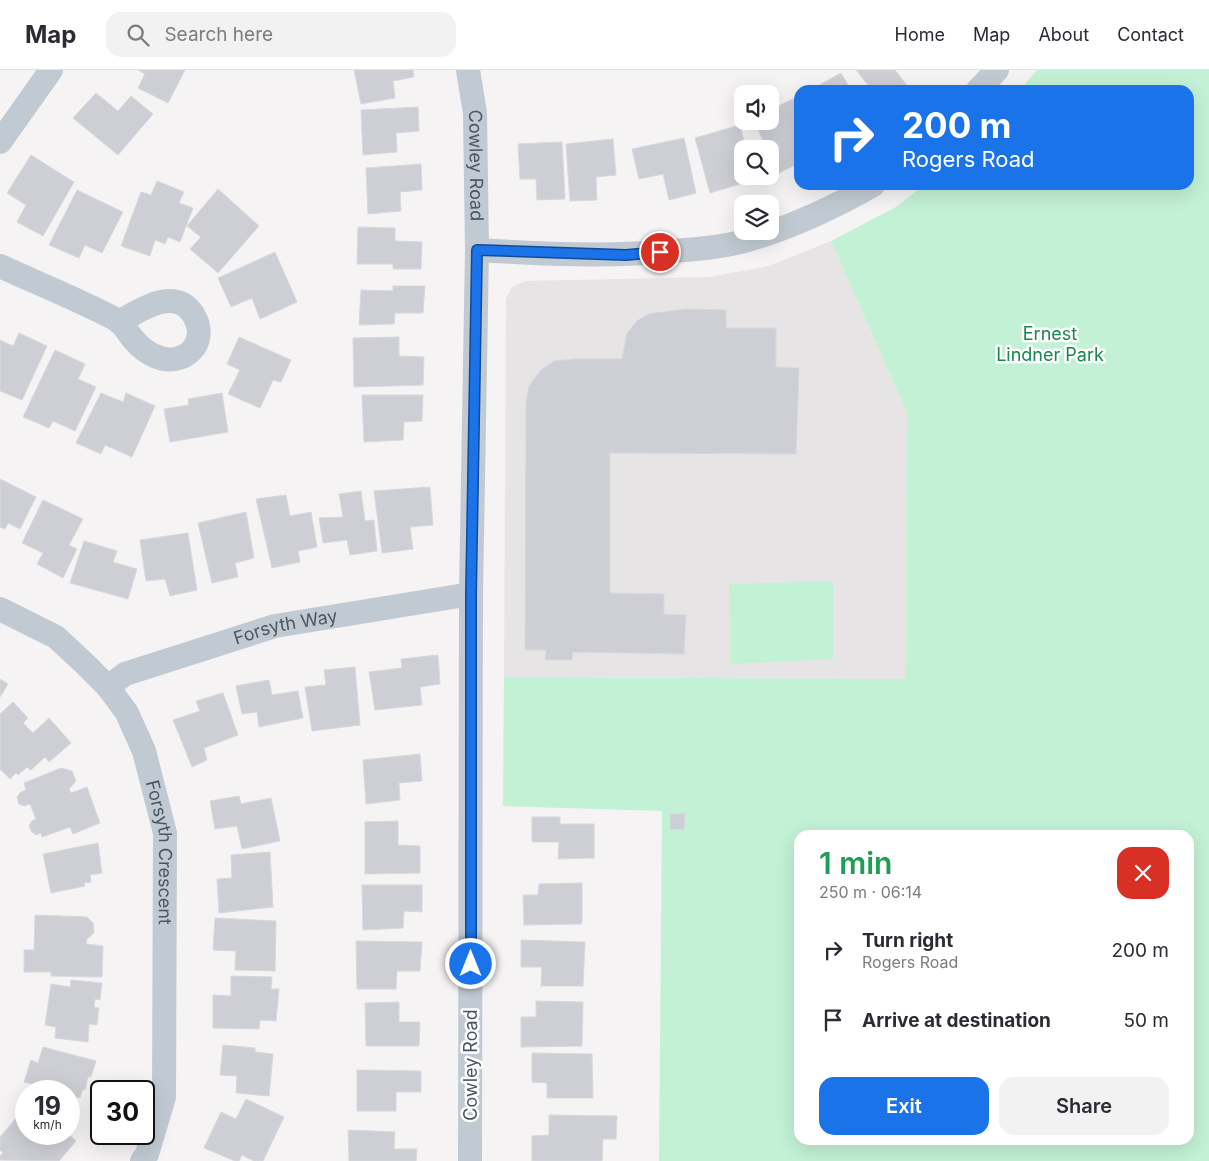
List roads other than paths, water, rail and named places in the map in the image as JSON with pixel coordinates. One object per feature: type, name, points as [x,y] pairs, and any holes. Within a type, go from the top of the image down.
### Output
[{"type":"street","points":[[0,142],[52,70]]},
{"type":"street","name":"Cowley Road","points":[[468,70],[475,113],[477,250],[471,594],[470,1161]]},
{"type":"street","points":[[982,85],[996,70]]},
{"type":"street","points":[[477,250],[626,255],[710,248],[748,240],[791,225],[840,204],[864,190]]},
{"type":"street","points":[[0,266],[119,322]]},
{"type":"street","name":"Forsyth Way","points":[[108,687],[125,674],[275,626],[471,594]]},
{"type":"street","name":"Forsyth Crescent","points":[[0,609],[56,637],[108,687],[126,713],[144,751],[165,833],[164,1097],[147,1154],[142,1161]]},
{"type":"park label","name":"Ernest Lindner Park","points":[[1050,344]]}]
